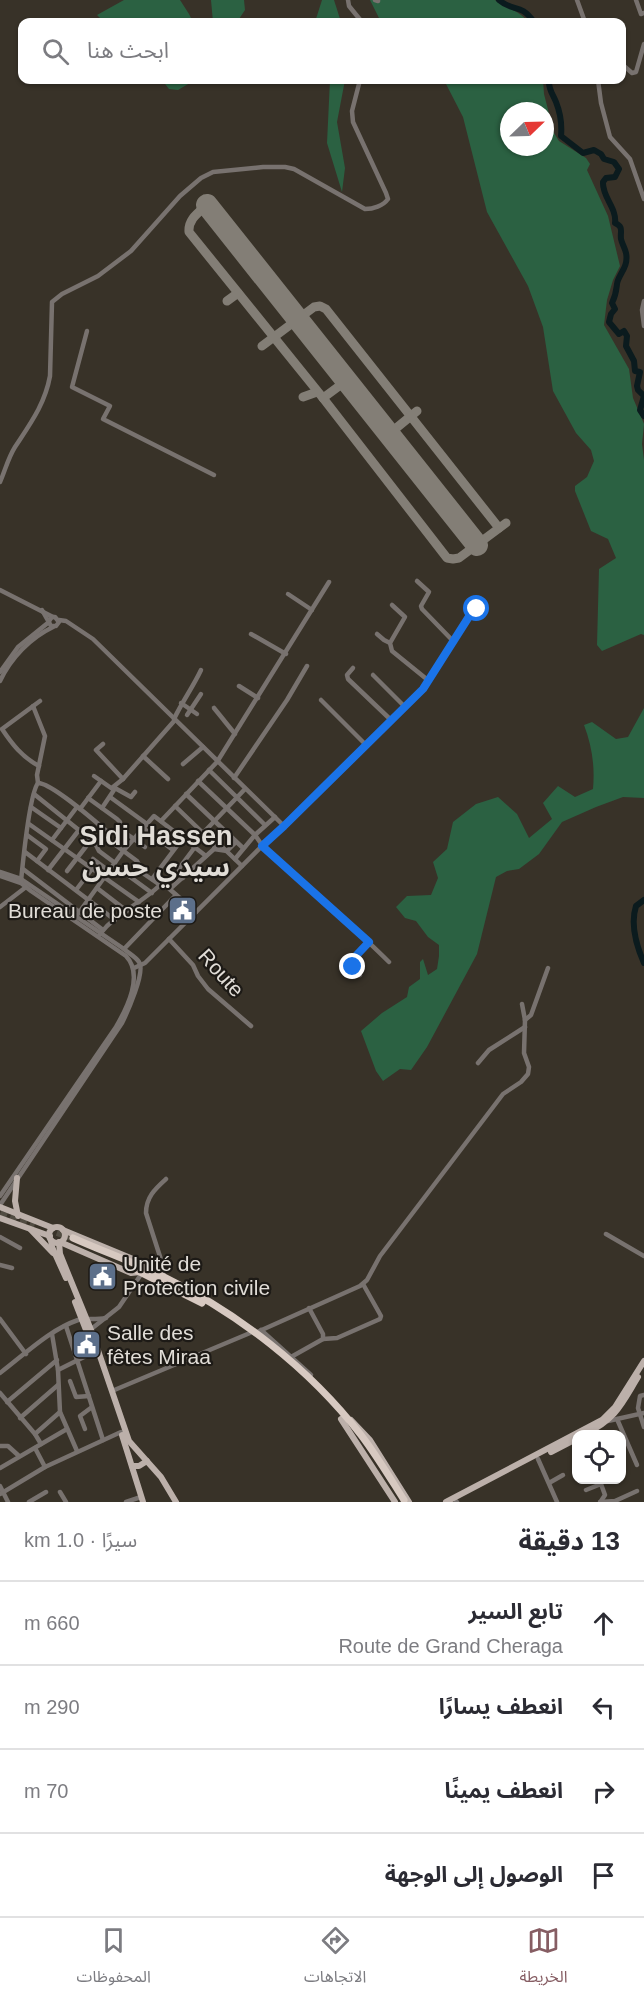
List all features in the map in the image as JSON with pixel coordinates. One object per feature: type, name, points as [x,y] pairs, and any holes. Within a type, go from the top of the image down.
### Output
[{"type":"highway","points":[[71,1242],[141,1271],[256,1332]]},
{"type":"highway","points":[[141,1271],[163,1276],[256,1332],[343,1418],[404,1501]]},
{"type":"main road","points":[[17,1178],[15,1201],[18,1216]]},
{"type":"main road","points":[[71,1242],[60,1242],[0,1216],[0,1207],[53,1228],[60,1227],[134,1260],[141,1271]]},
{"type":"main road","points":[[28,1228],[58,1256]]},
{"type":"main road","points":[[53,1228],[50,1238],[89,1330],[129,1441],[165,1482],[176,1502]]},
{"type":"main road","points":[[58,1256],[60,1242],[64,1238],[63,1230]]},
{"type":"main road","points":[[58,1256],[71,1242]]},
{"type":"main road","points":[[89,1330],[94,1352],[142,1499]]},
{"type":"main road","points":[[447,1502],[607,1419],[644,1360]]},
{"type":"main road","points":[[594,1430],[618,1410],[644,1368]]},
{"type":"main road","points":[[343,1418],[395,1502]]},
{"type":"main road","points":[[456,1502],[572,1441]]},
{"type":"main road","points":[[131,1463],[140,1453]]},
{"type":"main road","points":[[131,1463],[142,1465],[147,1461]]},
{"type":"street","points":[[348,0],[349,6],[359,18]]},
{"type":"street","points":[[577,0],[584,18]]},
{"type":"street","points":[[636,0],[641,14],[644,13]]},
{"type":"street","points":[[626,68],[632,73],[636,72],[644,44]]},
{"type":"street","points":[[0,482],[13,449],[33,421],[48,387],[52,302],[62,294],[105,271],[131,251],[180,196],[201,178],[213,172],[285,167],[313,178],[365,209],[385,203],[388,199],[386,193],[353,122],[352,111],[359,84]]},
{"type":"street","points":[[598,84],[610,137],[630,159],[644,199]]},
{"type":"street","points":[[644,301],[642,310],[644,326]]},
{"type":"street","points":[[87,331],[72,387],[110,406],[103,419],[214,475]]},
{"type":"street","points":[[417,581],[429,592],[422,609],[453,641]]},
{"type":"street","points":[[161,821],[217,762],[329,582]]},
{"type":"street","points":[[0,590],[41,609],[53,622],[72,626],[93,639],[284,826]]},
{"type":"street","points":[[288,594],[312,610]]},
{"type":"street","points":[[392,605],[405,618],[390,643],[392,651],[429,681]]},
{"type":"street","points":[[134,968],[141,966],[405,707],[429,681],[470,615],[478,608]]},
{"type":"street","points":[[0,672],[18,647],[53,622]]},
{"type":"street","points":[[0,681],[10,663],[53,622]]},
{"type":"street","points":[[251,634],[286,654]]},
{"type":"street","points":[[377,634],[390,643]]},
{"type":"street","points":[[234,778],[287,700],[307,666]]},
{"type":"street","points":[[353,668],[347,675],[348,679],[391,720]]},
{"type":"street","points":[[135,792],[131,797],[113,787],[175,720],[181,703],[201,670]]},
{"type":"street","points":[[372,675],[405,707]]},
{"type":"street","points":[[239,686],[258,698]]},
{"type":"street","points":[[188,715],[201,694]]},
{"type":"street","points":[[321,700],[366,745]]},
{"type":"street","points":[[39,766],[28,761],[20,753],[2,729],[40,701]]},
{"type":"street","points":[[181,703],[197,714]]},
{"type":"street","points":[[0,907],[23,883],[31,807],[38,783],[45,736],[33,706]]},
{"type":"street","points":[[214,708],[235,734]]},
{"type":"street","points":[[103,744],[96,750],[123,778]]},
{"type":"street","points":[[183,764],[203,747]]},
{"type":"street","points":[[143,756],[168,779]]},
{"type":"street","points":[[209,770],[265,825]]},
{"type":"street","points":[[94,777],[114,790],[102,808]]},
{"type":"street","points":[[52,840],[101,782]]},
{"type":"street","points":[[198,782],[255,835],[262,846],[389,962]]},
{"type":"street","points":[[38,783],[46,785],[79,808],[110,834]]},
{"type":"street","points":[[203,833],[245,789]]},
{"type":"street","points":[[34,794],[68,820],[95,843],[99,851],[115,863]]},
{"type":"street","points":[[186,794],[243,848]]},
{"type":"street","points":[[110,797],[173,850]]},
{"type":"street","points":[[88,798],[117,819],[120,822],[120,829],[145,847]]},
{"type":"street","points":[[175,806],[242,866]]},
{"type":"street","points":[[31,807],[61,828]]},
{"type":"street","points":[[76,917],[124,850],[154,816],[206,856]]},
{"type":"street","points":[[235,859],[255,835],[275,817]]},
{"type":"street","points":[[29,824],[139,902]]},
{"type":"street","points":[[48,870],[79,830]]},
{"type":"street","points":[[27,835],[46,849],[37,861]]},
{"type":"street","points":[[152,879],[183,838]]},
{"type":"street","points":[[67,871],[90,840]]},
{"type":"street","points":[[110,840],[137,861],[144,874],[160,885],[172,887],[214,849],[216,841]]},
{"type":"street","points":[[227,851],[237,842]]},
{"type":"street","points":[[183,878],[180,867],[195,847]]},
{"type":"street","points":[[214,849],[227,851]]},
{"type":"street","points":[[25,852],[115,920]]},
{"type":"street","points":[[93,859],[109,871]]},
{"type":"street","points":[[0,1196],[119,1022],[134,980],[134,968],[126,956],[76,917],[23,869]]},
{"type":"street","points":[[76,890],[92,869]]},
{"type":"street","points":[[122,871],[152,893]]},
{"type":"street","points":[[0,874],[23,883],[101,932],[124,949],[141,966],[130,1006],[119,1029],[17,1178],[0,1207]]},
{"type":"street","points":[[23,883],[76,917]]},
{"type":"street","points":[[101,932],[160,885]]},
{"type":"street","points":[[166,886],[196,912]]},
{"type":"street","points":[[97,888],[128,910]]},
{"type":"street","points":[[124,949],[176,895]]},
{"type":"street","name":"Route","points":[[169,939],[193,965],[208,989],[251,1026]]},
{"type":"street","points":[[360,975],[352,966],[351,961],[369,942]]},
{"type":"street","points":[[525,1020],[531,1015],[548,968]]},
{"type":"street","points":[[112,1391],[256,1332],[363,1284],[380,1256],[503,1094],[521,1082],[528,1074],[529,1067],[524,1053],[525,1020],[522,1004]]},
{"type":"street","points":[[478,1063],[489,1050],[525,1027]]},
{"type":"street","points":[[163,1276],[164,1269],[146,1213],[146,1205],[149,1197],[166,1179]]},
{"type":"street","points":[[606,1234],[644,1256]]},
{"type":"street","points":[[0,1237],[20,1248]]},
{"type":"street","points":[[0,1265],[12,1268]]},
{"type":"street","points":[[89,1330],[123,1303],[141,1271]]},
{"type":"street","points":[[291,1357],[323,1339],[337,1338],[380,1319],[381,1316],[363,1284]]},
{"type":"street","points":[[309,1308],[323,1334],[323,1339]]},
{"type":"street","points":[[0,1373],[66,1326],[84,1319],[106,1318]]},
{"type":"street","points":[[0,1319],[26,1354]]},
{"type":"street","points":[[66,1326],[103,1440]]},
{"type":"street","points":[[256,1332],[291,1357],[311,1375]]},
{"type":"street","points":[[52,1334],[57,1360],[60,1412],[77,1451]]},
{"type":"street","points":[[58,1370],[94,1352]]},
{"type":"street","points":[[7,1402],[57,1360]]},
{"type":"street","points":[[70,1381],[76,1397],[88,1396]]},
{"type":"street","points":[[20,1418],[58,1385]]},
{"type":"street","points":[[0,1393],[41,1444]]},
{"type":"street","points":[[644,1395],[639,1397],[638,1404],[644,1427]]},
{"type":"street","points":[[84,1429],[80,1416],[92,1407]]},
{"type":"street","points":[[35,1434],[60,1412]]},
{"type":"street","points":[[607,1419],[642,1413]]},
{"type":"street","points":[[617,1419],[637,1465]]},
{"type":"street","points":[[0,1468],[67,1429]]},
{"type":"street","points":[[1,1494],[45,1467],[121,1432]]},
{"type":"street","points":[[0,1446],[8,1446],[19,1456]]},
{"type":"street","points":[[34,1448],[45,1467]]},
{"type":"street","points":[[538,1459],[557,1502]]},
{"type":"street","points":[[549,1483],[563,1475]]},
{"type":"street","points":[[586,1490],[601,1484],[605,1495],[601,1502]]},
{"type":"street","points":[[0,1486],[1,1494],[8,1502]]},
{"type":"street","points":[[29,1502],[46,1491]]},
{"type":"street","points":[[601,1502],[615,1501],[637,1491]]},
{"type":"street","points":[[60,1492],[66,1502]]},
{"type":"street","points":[[126,1502],[142,1499]]},
{"type":"green space","points":[[124,0],[180,0],[191,18],[100,18],[97,15]]},
{"type":"green space","points":[[211,0],[244,0],[245,10],[240,18],[213,18]]},
{"type":"green space","points":[[322,0],[334,0],[340,18],[316,18]]},
{"type":"green space","points":[[370,0],[495,0],[524,18],[379,18]]},
{"type":"green space","points":[[165,84],[188,84],[178,90],[169,89]]},
{"type":"green space","points":[[330,84],[344,84],[337,122],[345,168],[342,192],[327,143]]},
{"type":"green space","points":[[446,84],[543,84],[546,102],[500,102],[500,156],[554,156],[554,133],[559,141],[586,158],[590,164],[587,170],[608,216],[620,266],[607,300],[604,325],[629,369],[633,398],[644,424],[642,444],[644,460],[644,635],[641,634],[602,651],[597,645],[599,569],[616,558],[608,539],[591,531],[575,491],[575,486],[587,477],[594,461],[591,450],[576,433],[553,391],[543,327],[528,286],[487,212],[463,117]]},
{"type":"green space","points":[[644,708],[644,798],[623,797],[562,822],[539,854],[519,869],[507,871],[496,877],[477,954],[427,1047],[411,1070],[400,1069],[383,1081],[376,1071],[361,1031],[382,1013],[407,997],[409,987],[420,979],[420,962],[423,959],[428,975],[437,969],[439,945],[428,937],[416,921],[405,918],[396,907],[407,896],[431,895],[438,878],[433,862],[447,849],[453,822],[476,804],[498,797],[517,814],[529,838],[552,819],[543,803],[558,786],[575,797],[593,789],[592,756],[584,725],[592,722],[616,739],[628,737]]},
{"type":"waterway","points":[[499,0],[525,12],[531,18]]},
{"type":"waterway","points":[[549,84],[560,114],[561,136],[583,153],[594,150],[604,159],[614,162],[619,169],[615,177],[606,178],[603,182],[605,193],[614,212],[615,223],[621,228],[621,239],[627,258],[618,281],[612,303],[615,309],[609,322],[619,334],[624,331],[627,336],[626,346],[634,361],[635,371],[640,372],[637,386],[644,396],[640,410],[644,416]]},
{"type":"waterway","points":[[644,900],[636,906],[634,913],[636,942],[644,963]]},
{"type":"taxiway","points":[[207,205],[192,220],[189,232],[323,398],[447,558],[459,558],[506,523]]},
{"type":"taxiway","points":[[227,301],[238,293]]},
{"type":"taxiway","points":[[262,346],[314,307],[320,306],[326,309],[499,528]]},
{"type":"taxiway","points":[[323,398],[346,381]]},
{"type":"taxiway","points":[[303,397],[317,392]]},
{"type":"taxiway","points":[[389,434],[417,411]]},
{"type":"runway","points":[[207,205],[477,545]]},
{"type":"tunnel","points":[[0,1214],[34,1227]]},
{"type":"tunnel","points":[[47,1229],[73,1238]]},
{"type":"place","name":"Bureau de poste","points":[[183,911]]},
{"type":"place","name":"Unité de Protection civile","points":[[102,1276]]},
{"type":"place","name":"Salle des fêtes Miraa","points":[[86,1345]]},
{"type":"district","name":"Sidi Hassen سيدي حسن","points":[[156,852]]},
{"type":"route","points":[[353,967],[352,960],[369,942],[262,846],[423,689],[470,615],[477,609]]}]
